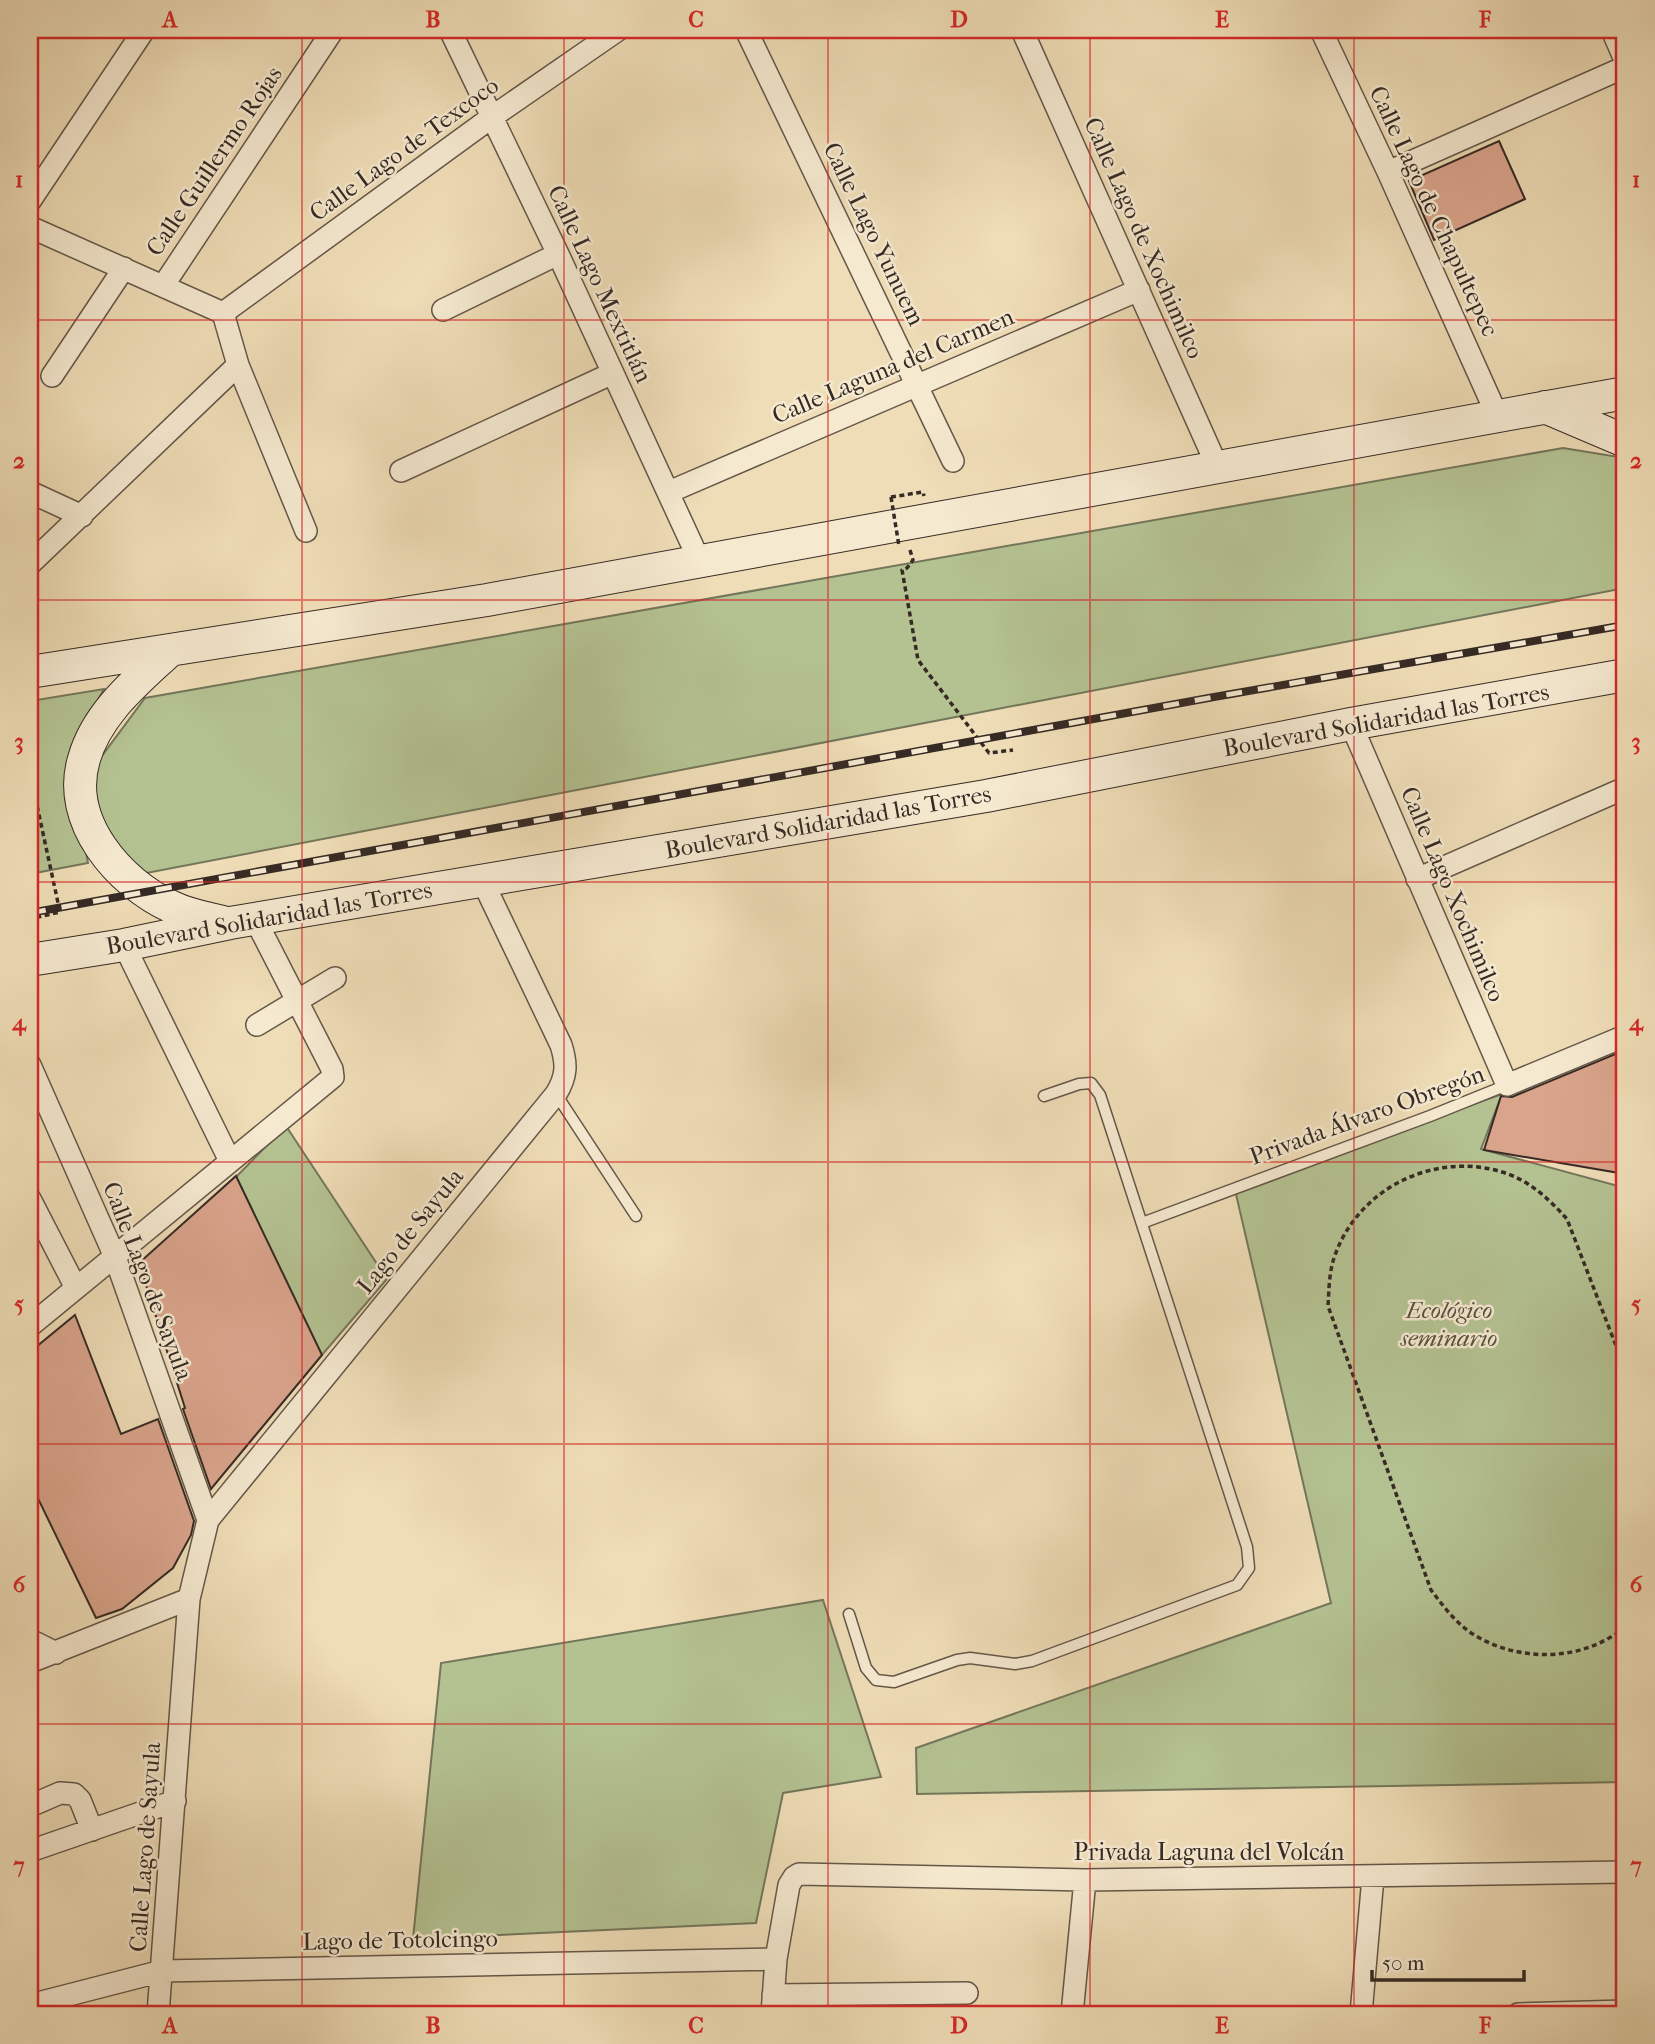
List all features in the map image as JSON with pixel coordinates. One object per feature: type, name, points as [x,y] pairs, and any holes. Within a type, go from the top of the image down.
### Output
[{"type":"main road","points":[[30,672],[487,600],[1625,393]]},
{"type":"main road","points":[[1545,407],[1625,441]]},
{"type":"main road","points":[[169,651],[123,695],[90,742],[83,760],[81,777],[85,816],[91,834],[102,850],[139,887],[173,908],[191,915],[242,921]]},
{"type":"main road","name":"Boulevard Solidaridad las Torres","points":[[30,960],[124,945],[242,921],[986,796],[1351,724],[1624,674]]},
{"type":"street","points":[[30,201],[144,30]]},
{"type":"street","name":"Calle Guillermo Rojas","points":[[163,286],[333,30]]},
{"type":"street","name":"Calle Lago Mextitlán","points":[[450,30],[558,254],[700,562]]},
{"type":"street","name":"Calle Lago de Texcoco","points":[[223,313],[492,117],[618,30]]},
{"type":"street","name":"Calle Lago Yunuem","points":[[746,30],[953,461]]},
{"type":"street","name":"Calle Lago de Xochimilco","points":[[1022,30],[1218,467]]},
{"type":"street","name":"Calle Lago de Chapultepec","points":[[1321,30],[1497,415]]},
{"type":"street","points":[[1612,30],[1625,60]]},
{"type":"street","points":[[1388,172],[1625,67]]},
{"type":"street","points":[[30,227],[223,313],[238,365],[306,531]]},
{"type":"street","points":[[443,310],[558,254]]},
{"type":"street","points":[[52,376],[124,268]]},
{"type":"street","name":"Calle Laguna del Carmen","points":[[669,492],[1139,290]]},
{"type":"street","points":[[30,564],[238,365]]},
{"type":"street","points":[[401,471],[613,373]]},
{"type":"street","points":[[30,492],[82,516]]},
{"type":"street","name":"Calle Lago Xochimilco","points":[[1351,724],[1507,1085]]},
{"type":"street","points":[[1417,879],[1625,788]]},
{"type":"street","name":"Lago de Sayula","points":[[189,1599],[208,1520],[556,1094],[566,1075],[561,1045],[482,880]]},
{"type":"street","points":[[30,1326],[334,1075],[297,1000],[242,921]]},
{"type":"street","points":[[124,945],[230,1161]]},
{"type":"street","points":[[257,1026],[335,978]]},
{"type":"street","points":[[1507,1085],[1625,1036]]},
{"type":"street","name":"Calle Lago de Sayula","points":[[30,1065],[114,1257],[208,1520]]},
{"type":"street","points":[[30,1199],[76,1289]]},
{"type":"street","points":[[30,1662],[189,1599]]},
{"type":"street","name":"Calle Lago de Sayula","points":[[158,2014],[189,1599]]},
{"type":"street","points":[[30,1640],[57,1653]]},
{"type":"street","points":[[30,1806],[60,1793],[74,1794],[80,1800],[92,1830]]},
{"type":"street","points":[[30,1851],[175,1801]]},
{"type":"street","name":"Privada Laguna del Volcán","points":[[776,1959],[789,1885],[794,1877],[804,1874],[1085,1880],[1625,1871]]},
{"type":"street","points":[[1361,2014],[1373,1877]]},
{"type":"street","points":[[1072,2014],[1085,1880]]},
{"type":"street","points":[[776,1959],[773,2005],[967,1993]]},
{"type":"street","name":"Lago de Totolcingo","points":[[30,2006],[162,1971],[776,1959]]},
{"type":"street","points":[[1518,2014],[1625,2011]]},
{"type":"lane","points":[[849,1615],[866,1668],[876,1680],[894,1682],[970,1658],[1016,1664],[1032,1661],[1237,1585],[1249,1568],[1247,1546],[1100,1095],[1091,1083],[1079,1084],[1044,1096]]},
{"type":"lane","name":"Privada Álvaro Obregón","points":[[1142,1223],[1507,1085]]},
{"type":"lane","points":[[556,1094],[636,1216]]},
{"type":"path","points":[[923,492],[891,497],[899,546],[908,548],[913,555],[911,565],[902,570],[918,660],[989,753],[1013,750]]},
{"type":"path","points":[[30,773],[60,912],[30,919]]},
{"type":"path","points":[[1625,1369],[1567,1219],[1549,1199],[1528,1184],[1504,1173],[1479,1167],[1441,1167],[1405,1177],[1378,1195],[1358,1214],[1334,1258],[1328,1306],[1431,1590],[1449,1614],[1475,1636],[1502,1648],[1530,1655],[1563,1654],[1586,1649],[1616,1635],[1625,1627]]},
{"type":"green space","points":[[1563,448],[1625,458],[1625,588],[131,876],[117,863],[87,776],[145,698]]},
{"type":"green space","points":[[104,689],[69,754],[88,863],[30,874],[30,701]]},
{"type":"green space","name":"Ecológico seminario","points":[[1502,1094],[1481,1149],[1622,1187],[1625,1196],[1625,1782],[917,1794],[916,1748],[1331,1603],[1235,1190]]},
{"type":"green space","points":[[286,1126],[387,1279],[322,1355],[236,1177]]},
{"type":"green space","points":[[823,1600],[881,1777],[783,1793],[756,1923],[413,1939],[441,1663]]},
{"type":"building","points":[[1499,141],[1525,199],[1434,240],[1409,181]]},
{"type":"building","points":[[1625,1050],[1625,1174],[1484,1150],[1501,1096],[1512,1097]]},
{"type":"building","points":[[236,1176],[322,1355],[211,1489],[183,1409],[185,1408],[139,1263]]},
{"type":"building","points":[[75,1315],[121,1434],[158,1419],[194,1521],[191,1535],[173,1568],[122,1609],[96,1618],[30,1482],[30,1352]]},
{"type":"railway","points":[[30,913],[1214,697],[1625,625]]}]
